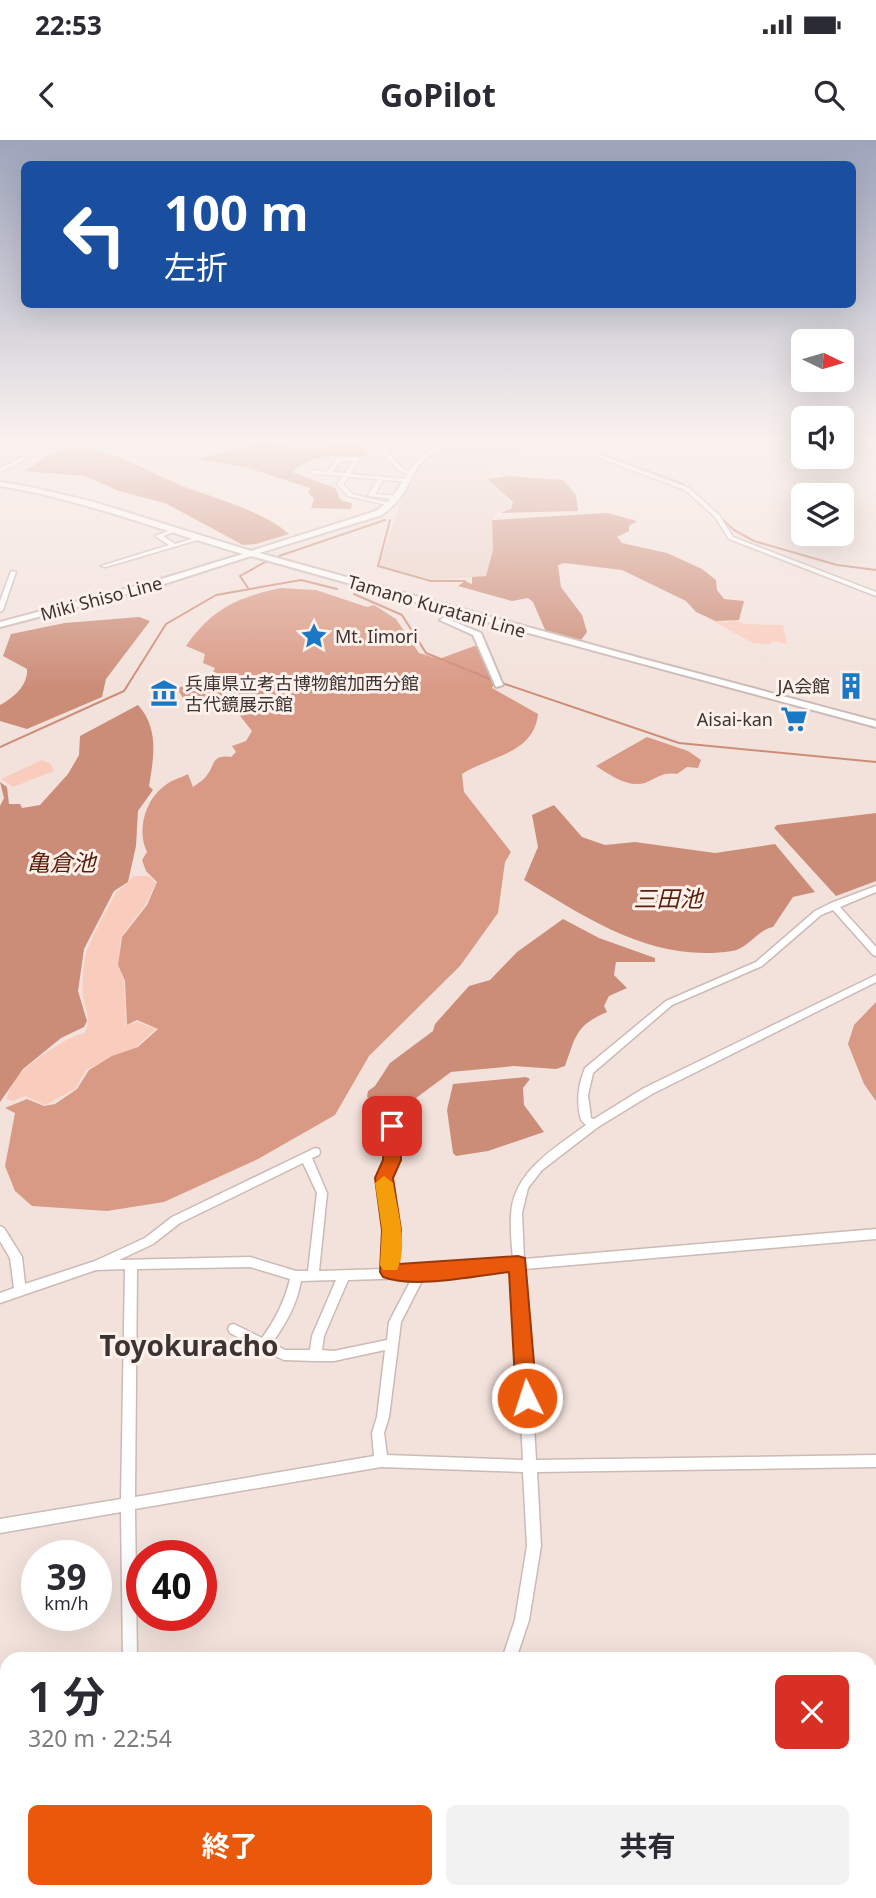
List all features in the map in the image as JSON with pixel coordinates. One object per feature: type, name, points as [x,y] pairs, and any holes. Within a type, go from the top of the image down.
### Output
[{"type":"main road","name":"Tamano Kuratani Line","points":[[157,524],[534,634],[876,724]]},
{"type":"main road","name":"Miki Shiso Line","points":[[0,625],[161,582],[343,524]]},
{"type":"main road","points":[[454,613],[444,620],[477,634],[499,685]]},
{"type":"street","points":[[723,524],[724,531],[731,538],[876,594]]},
{"type":"street","points":[[174,546],[158,536],[176,530]]},
{"type":"street","points":[[104,566],[201,538]]},
{"type":"street","points":[[0,610],[13,572]]},
{"type":"street","points":[[594,1124],[586,1119],[583,1111],[584,1083],[589,1071],[599,1061],[669,1003],[759,964],[803,923],[834,905],[876,889]]},
{"type":"street","points":[[834,905],[876,953]]},
{"type":"street","points":[[511,1652],[522,1620],[534,1546],[516,1213],[523,1187],[550,1155],[648,1091],[876,978]]},
{"type":"street","points":[[390,1272],[391,1230],[384,1178],[392,1160],[392,1126]]},
{"type":"street","points":[[0,1297],[96,1265],[149,1241],[176,1220],[311,1154],[322,1193],[313,1275]]},
{"type":"street","points":[[0,1231],[16,1257],[20,1290]]},
{"type":"street","points":[[96,1265],[250,1262],[296,1276],[420,1273],[876,1234]]},
{"type":"street","points":[[130,1652],[128,1504],[131,1265]]},
{"type":"street","points":[[381,1461],[378,1433],[383,1417],[394,1322],[420,1273]]},
{"type":"street","points":[[315,1356],[318,1336],[344,1274]]},
{"type":"street","points":[[263,1346],[284,1317],[293,1297],[296,1276]]},
{"type":"street","points":[[234,1329],[284,1355],[348,1354],[391,1344]]},
{"type":"street","points":[[0,1526],[381,1461],[531,1466],[876,1461]]},
{"type":"shaded area","points":[[393,524],[492,524],[493,550],[486,576],[436,580],[379,566]]},
{"type":"shaded area","points":[[280,588],[316,590],[367,607],[374,605],[396,619],[419,653],[439,659],[477,645],[496,680],[492,688],[538,714],[535,727],[520,746],[462,774],[464,792],[511,852],[505,862],[498,913],[460,966],[369,1056],[335,1115],[258,1159],[164,1202],[107,1211],[32,1206],[15,1191],[5,1166],[15,1113],[5,1108],[27,1099],[44,1106],[55,1104],[77,1089],[89,1070],[112,1056],[138,1047],[158,1029],[137,1020],[127,1025],[125,981],[118,965],[122,937],[147,905],[157,882],[146,871],[142,860],[147,852],[143,836],[144,818],[156,793],[165,785],[188,774],[193,787],[206,777],[217,759],[231,757],[236,752],[232,746],[246,741],[252,731],[237,712],[187,705],[177,688],[210,679],[215,668],[203,663],[205,654],[186,646],[205,623],[226,607],[250,596]]},
{"type":"shaded area","points":[[705,617],[726,623],[734,619],[744,624],[786,625],[783,626],[787,644],[773,641],[770,644],[753,643]]},
{"type":"shaded area","points":[[647,737],[688,751],[701,760],[698,768],[687,767],[677,774],[632,784],[619,780],[596,766]]},
{"type":"shaded area","points":[[42,760],[51,764],[54,771],[13,787],[1,779]]},
{"type":"shaded area","points":[[133,876],[149,876],[156,883],[145,905],[121,937],[118,965],[124,981],[126,1026],[138,1022],[156,1029],[136,1047],[87,1069],[75,1089],[45,1105],[25,1096],[13,1101],[6,1099],[14,1081],[28,1066],[59,1045],[85,1033],[88,1019],[82,987],[88,948],[118,891]]},
{"type":"shaded area","points":[[876,1002],[876,1101],[864,1084],[848,1044],[854,1025]]},
{"type":"water","points":[[204,524],[276,524],[289,534],[256,544],[243,545]]},
{"type":"water","points":[[492,524],[632,524],[629,531],[617,537],[622,543],[667,553],[702,569],[716,580],[717,590],[724,599],[744,601],[739,620],[716,621],[696,612],[686,601],[622,570],[564,563],[558,565],[561,587],[582,615],[587,632],[581,640],[546,632],[533,602],[528,598],[512,601],[458,586],[465,581],[472,584],[472,577],[486,576],[493,550]]},
{"type":"water","points":[[139,617],[150,621],[106,679],[102,697],[27,729],[0,721],[0,705],[19,691],[27,675],[27,669],[3,656],[11,634],[65,623]]},
{"type":"water","name":"亀倉池","points":[[138,705],[145,714],[152,733],[153,754],[149,786],[153,790],[138,811],[136,846],[128,882],[114,891],[84,949],[78,991],[87,1021],[84,1027],[61,1038],[23,1069],[0,1102],[0,806],[4,798],[0,782],[7,787],[9,804],[20,804],[22,808],[40,805],[68,774],[79,755],[80,736]]},
{"type":"water","name":"三田池","points":[[554,805],[582,837],[605,845],[635,842],[715,853],[775,844],[815,892],[793,897],[773,927],[738,950],[703,953],[648,944],[597,923],[524,880],[538,847],[532,815]]},
{"type":"water","points":[[876,813],[876,881],[836,896],[774,828],[777,825]]},
{"type":"water","points":[[563,919],[599,938],[655,958],[655,962],[616,962],[614,975],[627,988],[609,996],[604,1006],[607,1012],[588,1022],[578,1033],[565,1066],[556,1069],[514,1066],[451,1072],[400,1110],[367,1097],[368,1091],[375,1086],[390,1063],[433,1031],[435,1024],[469,986],[490,980],[517,952]]},
{"type":"water","points":[[526,1077],[530,1079],[523,1088],[524,1105],[544,1132],[488,1151],[456,1156],[453,1153],[447,1110],[453,1084]]},
{"type":"waterway","points":[[279,556],[373,524]]},
{"type":"waterway","points":[[389,524],[378,566],[431,581],[465,581]]},
{"type":"waterway","points":[[727,524],[754,541],[837,565],[876,570]]},
{"type":"waterway","points":[[248,588],[240,576],[267,561]]},
{"type":"waterway","points":[[0,747],[124,691],[166,624],[216,595],[301,580],[337,589]]},
{"type":"waterway","points":[[354,594],[402,615],[426,653],[495,681]]},
{"type":"waterway","points":[[502,683],[679,743],[876,762]]},
{"type":"slow traffic","points":[[384,1183],[391,1230],[390,1265]]},
{"type":"place","name":"Mt. Iimori","points":[[314,636]]},
{"type":"place","name":"JA会館","points":[[851,686]]},
{"type":"place","name":"兵庫県立考古博物館加西分館 古代鏡展示館","points":[[164,693]]},
{"type":"place","name":"Aisai-kan","points":[[794,719]]},
{"type":"district","name":"Toyokuracho","points":[[189,1345]]},
{"type":"route","points":[[392,1126],[392,1160],[384,1178],[384,1194],[391,1230],[390,1272],[420,1273],[518,1264],[527,1398]]}]
